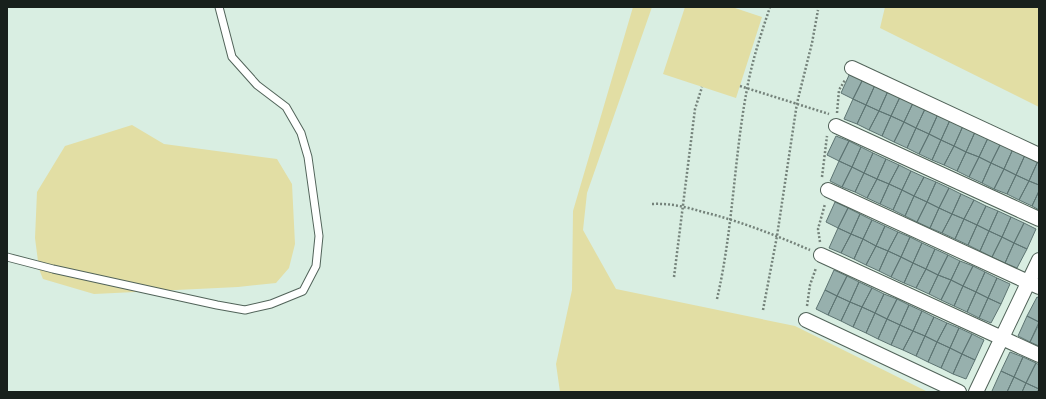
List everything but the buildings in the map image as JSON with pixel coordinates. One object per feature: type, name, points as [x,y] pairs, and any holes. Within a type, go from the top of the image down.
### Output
[{"type":"street","points":[[852,68],[1039,155]]},
{"type":"street","points":[[834,121],[1039,219]]},
{"type":"street","points":[[828,190],[1034,284]]},
{"type":"street","points":[[821,255],[1039,355]]},
{"type":"street","points":[[976,392],[1002,338],[1034,284],[1039,260]]},
{"type":"street","points":[[806,320],[959,392]]},
{"type":"lane","points":[[7,257],[53,269],[245,310],[271,304],[303,291],[316,266],[319,236],[308,157],[301,133],[286,107],[257,85],[232,57],[219,7]]},
{"type":"path","points":[[717,299],[721,283],[738,145],[747,88],[758,42],[770,7]]},
{"type":"path","points":[[763,310],[777,236],[797,103],[812,43],[818,10]]},
{"type":"path","points":[[740,86],[797,103],[834,121]]},
{"type":"path","points":[[674,277],[682,206],[696,109],[702,87]]},
{"type":"path","points":[[652,204],[662,203],[682,206],[730,219],[777,236],[821,255]]},
{"type":"shaded area","points":[[633,7],[652,7],[587,193],[583,230],[616,289],[795,326],[928,392],[560,392],[556,364],[572,290],[573,211]]},
{"type":"shaded area","points":[[685,7],[732,7],[762,17],[736,98],[663,74]]},
{"type":"shaded area","points":[[885,7],[1039,7],[1039,107],[880,28]]},
{"type":"shaded area","points":[[132,125],[164,144],[277,159],[292,184],[295,244],[289,268],[276,283],[238,287],[94,294],[43,279],[39,269],[35,238],[37,192],[65,146]]}]
